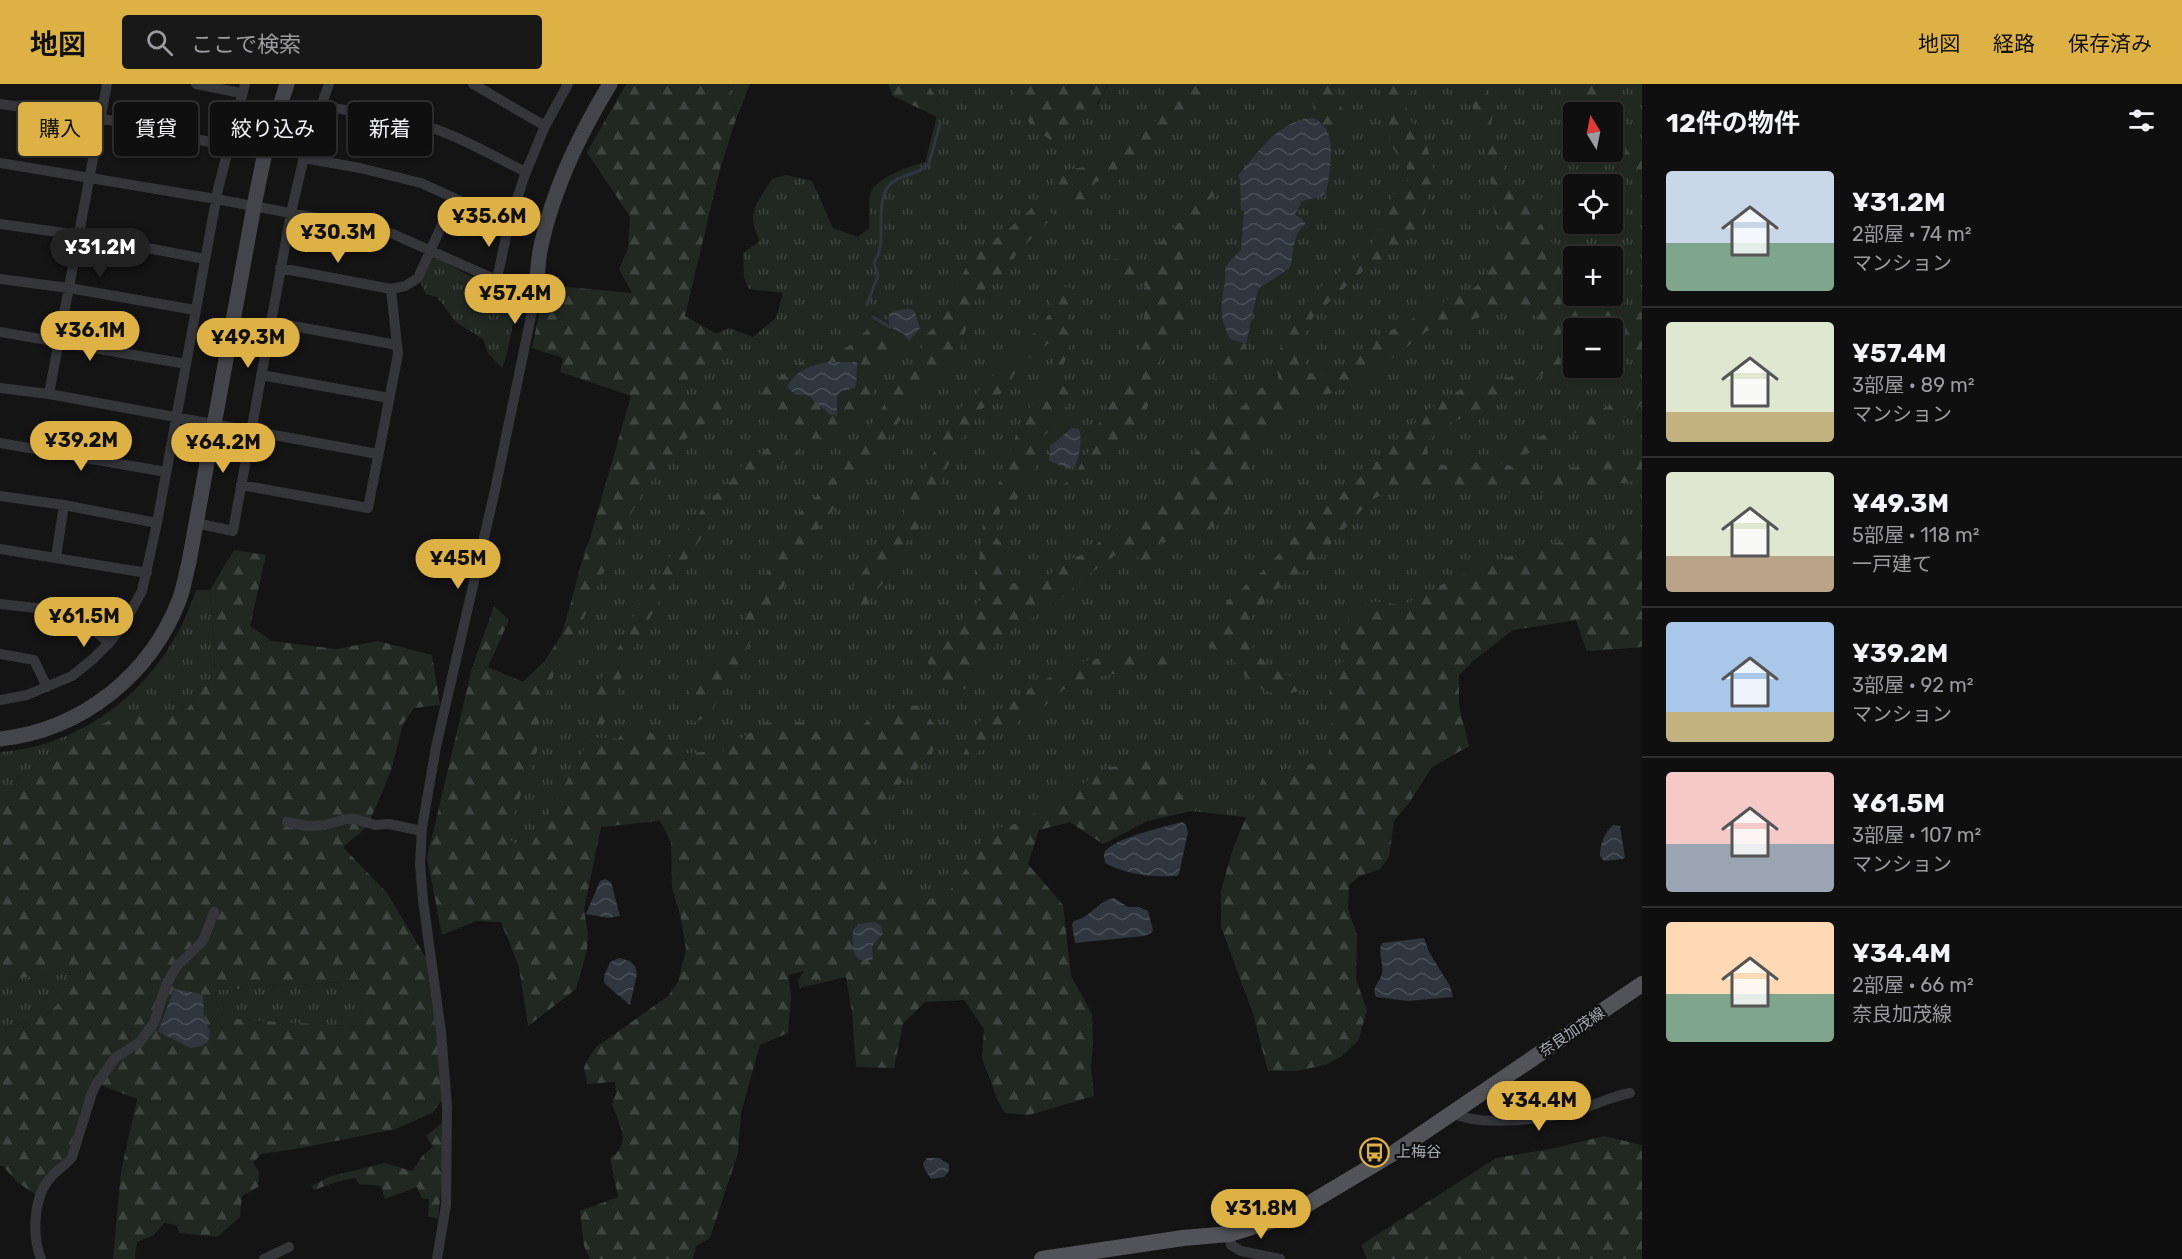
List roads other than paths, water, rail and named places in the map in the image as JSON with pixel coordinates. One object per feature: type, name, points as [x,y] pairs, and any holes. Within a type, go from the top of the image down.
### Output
[{"type":"main road","name":"奈良加茂線","points":[[1042,1259],[1229,1233],[1261,1225],[1307,1206],[1392,1154],[1642,984]]},
{"type":"street","points":[[102,108],[107,84]]},
{"type":"street","points":[[195,84],[243,89]]},
{"type":"street","points":[[0,739],[38,732],[78,716],[109,696],[136,670],[157,643],[174,612],[181,596],[196,524],[264,157],[287,84]]},
{"type":"street","points":[[321,102],[329,84]]},
{"type":"street","points":[[472,84],[545,126]]},
{"type":"street","points":[[497,279],[509,223],[526,172],[545,126],[568,84]]},
{"type":"street","points":[[437,1259],[446,1206],[447,1107],[441,1032],[423,900],[420,864],[422,831],[436,747],[493,502],[535,297],[541,246],[557,193],[582,135],[610,84]]},
{"type":"street","points":[[0,104],[18,107]]},
{"type":"street","points":[[336,108],[408,121],[438,130],[526,172]]},
{"type":"street","points":[[102,118],[210,142]]},
{"type":"street","points":[[49,394],[93,156]]},
{"type":"street","points":[[0,700],[27,695],[72,676],[109,643],[136,604],[147,573],[226,156]]},
{"type":"street","points":[[196,524],[233,531],[280,267],[304,158],[360,168],[421,183],[509,223]]},
{"type":"street","points":[[0,163],[89,176],[393,234],[535,297]]},
{"type":"street","points":[[280,267],[391,289],[405,286],[418,278],[454,198]]},
{"type":"street","points":[[0,224],[79,235],[205,259]]},
{"type":"street","points":[[0,279],[69,288],[195,310]]},
{"type":"street","points":[[241,485],[368,508],[398,354],[391,289]]},
{"type":"street","points":[[271,322],[397,345]]},
{"type":"street","points":[[0,332],[186,364]]},
{"type":"street","points":[[261,375],[389,398]]},
{"type":"street","points":[[0,389],[49,394],[378,454]]},
{"type":"street","points":[[0,443],[166,472]]},
{"type":"street","points":[[0,496],[64,505],[157,523]]},
{"type":"street","points":[[56,557],[64,505]]},
{"type":"street","points":[[0,549],[147,573]]},
{"type":"street","points":[[0,604],[72,612],[109,643]]},
{"type":"street","points":[[0,654],[34,660],[47,687]]},
{"type":"street","points":[[287,822],[307,826],[355,819],[375,825],[389,824],[422,831]]},
{"type":"street","points":[[41,1259],[35,1219],[36,1208],[50,1178],[66,1165],[72,1156],[92,1093],[116,1057],[139,1042],[154,1023],[166,985],[176,967],[203,941],[214,912]]},
{"type":"street","points":[[1451,1112],[1460,1118],[1516,1122],[1577,1111],[1630,1093]]},
{"type":"street","points":[[1229,1233],[1231,1245],[1241,1251],[1280,1259]]},
{"type":"street","points":[[264,1259],[289,1247]]},
{"type":"water","points":[[1312,118],[1327,130],[1330,140],[1331,162],[1326,193],[1302,201],[1295,214],[1306,223],[1298,232],[1290,268],[1258,289],[1246,344],[1230,339],[1225,328],[1222,304],[1225,267],[1241,249],[1244,211],[1241,210],[1238,176],[1261,148],[1279,131],[1300,120]]},
{"type":"water","points":[[909,308],[915,312],[920,328],[909,341],[904,334],[890,327],[888,318],[892,312]]},
{"type":"water","points":[[828,362],[858,362],[855,388],[841,391],[837,396],[837,416],[829,414],[809,396],[792,392],[787,387],[794,377],[804,370]]},
{"type":"water","points":[[1072,428],[1079,429],[1081,438],[1075,467],[1069,468],[1049,461],[1050,446]]},
{"type":"water","points":[[1182,822],[1186,825],[1188,832],[1177,876],[1140,874],[1121,870],[1105,863],[1104,853],[1112,845],[1142,833]]},
{"type":"water","points":[[1613,825],[1620,826],[1625,857],[1604,861],[1600,856],[1602,843]]},
{"type":"water","points":[[605,879],[611,882],[620,916],[608,918],[586,914],[600,881]]},
{"type":"water","points":[[1114,898],[1128,907],[1139,907],[1148,911],[1153,930],[1151,933],[1144,936],[1075,943],[1072,924],[1074,921],[1085,917],[1103,902]]},
{"type":"water","points":[[874,922],[881,925],[883,934],[872,946],[873,959],[860,960],[854,953],[853,930],[858,924]]},
{"type":"water","points":[[1424,938],[1429,952],[1450,986],[1453,997],[1408,1001],[1376,997],[1375,987],[1382,973],[1380,950],[1382,943]]},
{"type":"water","points":[[619,958],[630,961],[635,966],[637,974],[630,1005],[604,983],[604,976],[610,962]]},
{"type":"water","points":[[174,989],[203,994],[204,1015],[210,1032],[208,1042],[202,1046],[191,1048],[158,1032]]},
{"type":"water","points":[[927,1158],[939,1158],[949,1164],[949,1171],[944,1177],[931,1179],[923,1163]]},
{"type":"waterway","points":[[867,305],[878,275],[874,263],[880,246],[881,208],[886,190],[895,181],[919,171],[929,163],[940,124]]},
{"type":"waterway","points":[[873,317],[890,327]]},
{"type":"place","name":"上梅谷","points":[[1375,1152]]}]
